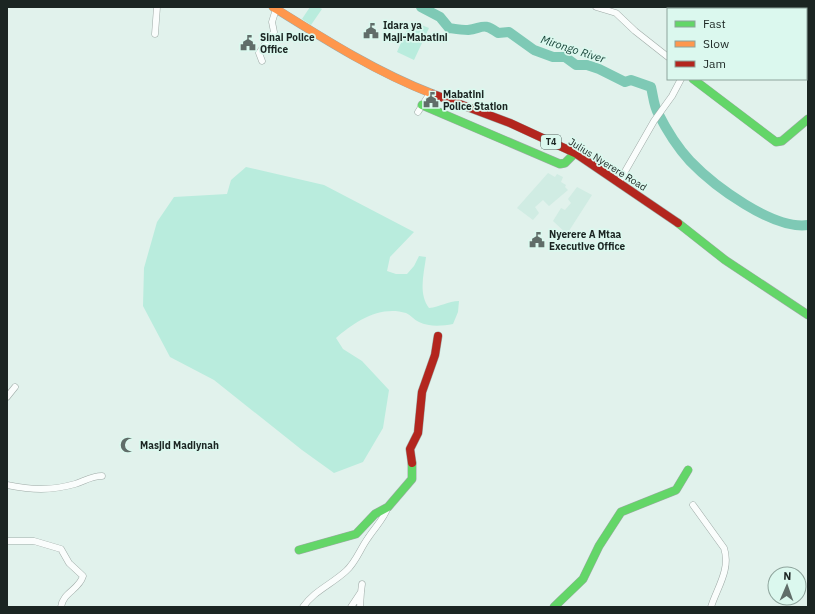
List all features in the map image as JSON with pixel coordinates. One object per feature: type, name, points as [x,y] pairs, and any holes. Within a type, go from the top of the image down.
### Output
[{"type":"main road","name":"Julius Nyerere Road","points":[[274,8],[327,41],[430,93],[510,123],[575,153],[666,213],[725,260],[808,315]]},
{"type":"main road","points":[[694,80],[776,142],[782,142],[808,119]]},
{"type":"main road","points":[[420,109],[560,164],[565,163],[575,153]]},
{"type":"main road","points":[[299,550],[350,537],[356,534],[375,514],[388,507],[412,479],[414,475],[410,449],[418,433],[418,420],[421,410],[422,392],[436,355],[438,336]]},
{"type":"main road","points":[[554,607],[583,579],[599,546],[621,512],[676,490],[688,470]]},
{"type":"street","points":[[155,34],[157,7]]},
{"type":"street","points":[[596,7],[619,14],[634,31],[667,56]]},
{"type":"street","points":[[262,61],[259,53],[274,32],[272,22],[274,8]]},
{"type":"street","points":[[619,182],[654,121],[680,80]]},
{"type":"street","points":[[420,109],[430,93]]},
{"type":"street","points":[[7,397],[15,387]]},
{"type":"street","points":[[7,485],[42,490],[77,483],[91,476],[102,476]]},
{"type":"street","points":[[693,505],[724,548],[727,555],[727,566],[711,607]]},
{"type":"street","points":[[303,607],[312,596],[340,576],[353,564],[368,537],[381,522],[388,507]]},
{"type":"street","points":[[7,541],[34,540],[54,546],[65,553],[69,563],[83,576],[80,583],[65,596],[61,607]]},
{"type":"street","points":[[360,607],[362,584]]},
{"type":"street","points":[[351,607],[361,592]]},
{"type":"shaded area","points":[[548,173],[555,177],[557,174],[563,177],[561,182],[566,185],[565,187],[568,190],[549,206],[543,200],[535,207],[539,213],[533,220],[517,208]]},
{"type":"shaded area","points":[[577,187],[592,195],[567,234],[553,221],[561,208],[565,210],[571,203],[568,199]]},
{"type":"green space","points":[[310,7],[318,7],[322,9],[311,25],[302,19]]},
{"type":"green space","points":[[419,24],[429,28],[414,60],[397,52],[403,38],[398,36],[400,32],[405,34],[409,26],[417,29]]},
{"type":"green space","points":[[246,167],[324,185],[414,232],[390,257],[387,271],[396,274],[407,274],[414,266],[419,256],[426,257],[423,276],[423,290],[429,308],[459,301],[458,312],[453,324],[440,326],[427,325],[417,321],[406,313],[387,311],[368,316],[351,326],[336,338],[343,349],[362,361],[389,390],[383,428],[363,462],[334,473],[302,450],[214,380],[170,357],[143,306],[144,268],[157,222],[174,197],[227,194],[231,180]]},
{"type":"waterway","name":"Mirongo River","points":[[421,7],[440,17],[449,28],[468,30],[486,27],[498,33],[509,32],[534,50],[553,57],[565,57],[576,65],[587,65],[599,69],[625,82],[631,80],[651,87],[656,108],[672,138],[690,161],[701,171],[729,194],[762,214],[778,221],[794,225],[808,225]]},
{"type":"traffic: fast","points":[[694,80],[776,142],[782,141],[808,119]]},
{"type":"traffic: fast","points":[[422,105],[560,164],[565,163],[575,153]]},
{"type":"traffic: fast","points":[[678,223],[725,260],[808,315]]},
{"type":"traffic: fast","points":[[299,550],[356,534],[375,514],[388,507],[412,479],[412,463]]},
{"type":"traffic: fast","points":[[554,607],[583,579],[599,546],[621,512],[676,490],[688,470]]},
{"type":"traffic: slow","points":[[273,7],[331,43],[391,76],[433,94]]},
{"type":"traffic: jam","points":[[433,94],[510,123],[575,153],[678,223]]},
{"type":"traffic: jam","points":[[412,463],[410,449],[418,433],[422,392],[435,355],[438,336]]},
{"type":"place","name":"Idara ya Maji-Mabatini","points":[[371,31]]},
{"type":"place","name":"Sinai Police Office","points":[[248,43]]},
{"type":"place","name":"Mabatini Police Station","points":[[431,100]]},
{"type":"place","name":"Nyerere A Mtaa Executive Office","points":[[537,240]]},
{"type":"place","name":"Masjid Madiynah","points":[[128,445]]}]
